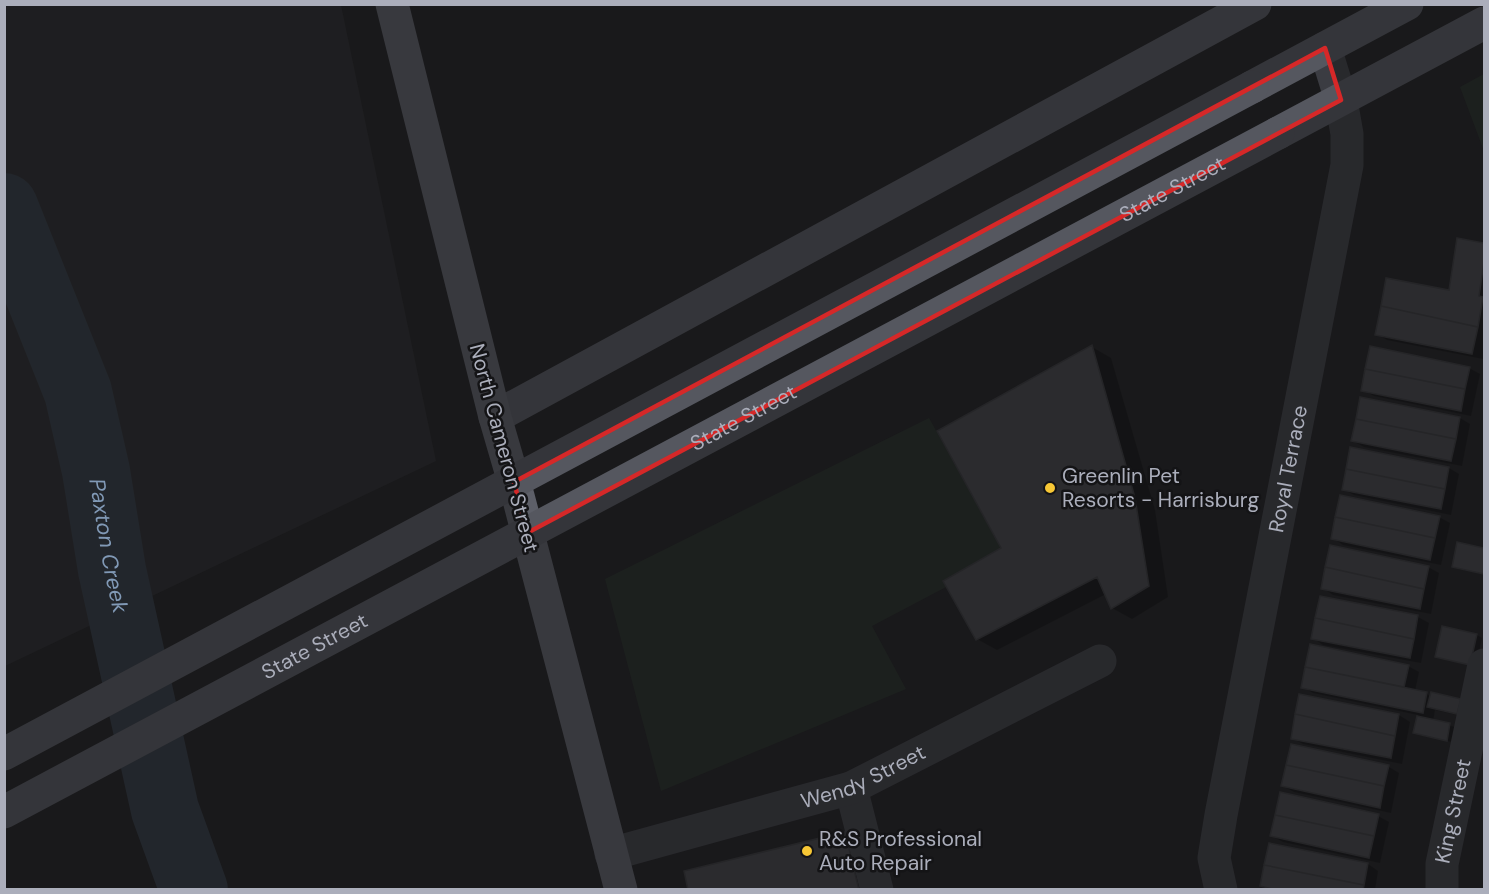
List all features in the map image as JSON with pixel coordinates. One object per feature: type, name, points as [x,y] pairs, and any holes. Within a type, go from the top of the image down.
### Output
[{"type":"highway","name":"North Cameron Street","points":[[392,4],[495,417],[518,496],[621,890]]},
{"type":"main road","points":[[495,417],[1255,4]]},
{"type":"main road","points":[[4,754],[1407,4]]},
{"type":"main road","name":"State Street","points":[[4,812],[1485,23]]},
{"type":"street","name":"Royal Terrace","points":[[1221,890],[1214,858],[1221,815],[1347,165],[1347,134],[1341,100],[1325,48]]},
{"type":"street","name":"Wendy Street","points":[[611,854],[851,788],[1100,662]]},
{"type":"street","name":"King Street","points":[[1442,890],[1442,864],[1485,665]]},
{"type":"street","points":[[851,788],[877,890]]},
{"type":"highlighted area","points":[[1325,48],[1341,100],[527,533],[514,482]]},
{"type":"shaded area","points":[[5,4],[341,5],[436,461],[5,666]]},
{"type":"shaded area","points":[[1484,74],[1484,151],[1460,87]]},
{"type":"shaded area","points":[[929,418],[1001,548],[943,581],[946,587],[872,626],[906,689],[661,791],[605,579]]},
{"type":"building","points":[[1457,238],[1484,243],[1479,296],[1483,297],[1478,327],[1381,306],[1386,278],[1449,290]]},
{"type":"building","points":[[1381,306],[1478,327],[1472,354],[1375,335]]},
{"type":"building","name":"Greenlin Pet Resorts - Harrisburg","points":[[1092,345],[1135,498],[1149,586],[1111,609],[1097,577],[976,640],[943,581],[1001,548],[937,431]]},
{"type":"building","points":[[1370,346],[1470,367],[1465,389],[1365,369]]},
{"type":"building","points":[[1365,369],[1465,389],[1461,411],[1361,391]]},
{"type":"building","points":[[1360,397],[1460,417],[1456,439],[1356,419]]},
{"type":"building","points":[[1356,419],[1456,439],[1451,461],[1351,441]]},
{"type":"building","points":[[1350,447],[1449,467],[1445,489],[1346,469]]},
{"type":"building","points":[[1346,469],[1445,489],[1441,509],[1342,490]]},
{"type":"building","points":[[1340,495],[1440,516],[1435,538],[1335,517]]},
{"type":"building","points":[[1335,517],[1435,538],[1430,560],[1331,539]]},
{"type":"building","points":[[1457,542],[1484,548],[1484,574],[1452,567]]},
{"type":"building","points":[[1330,545],[1429,566],[1424,589],[1325,567]]},
{"type":"building","points":[[1325,567],[1424,589],[1420,609],[1321,589]]},
{"type":"building","points":[[1320,596],[1418,615],[1414,639],[1315,618]]},
{"type":"building","points":[[1315,618],[1414,639],[1410,658],[1311,639]]},
{"type":"building","points":[[1442,626],[1477,634],[1470,665],[1435,657]]},
{"type":"building","points":[[1310,644],[1409,665],[1404,687],[1305,667]]},
{"type":"building","points":[[1305,667],[1427,692],[1423,713],[1301,688]]},
{"type":"building","points":[[1431,692],[1461,699],[1457,714],[1427,707]]},
{"type":"building","points":[[1299,694],[1399,714],[1395,736],[1295,714]]},
{"type":"building","points":[[1295,714],[1395,736],[1391,758],[1291,739]]},
{"type":"building","points":[[1417,716],[1450,723],[1447,741],[1413,733]]},
{"type":"building","points":[[1291,744],[1389,765],[1384,786],[1286,765]]},
{"type":"building","points":[[1286,765],[1384,786],[1380,808],[1281,786]]},
{"type":"building","points":[[1280,792],[1379,814],[1374,836],[1275,815]]},
{"type":"building","points":[[1275,815],[1374,836],[1369,858],[1270,836]]},
{"type":"building","name":"R&S Professional Auto Repair","points":[[845,832],[859,890],[688,890],[684,871]]},
{"type":"building","points":[[1269,843],[1368,863],[1364,885],[1264,865]]},
{"type":"building","points":[[1264,865],[1364,885],[1363,890],[1276,890],[1260,886]]},
{"type":"waterway","name":"Paxton Creek","points":[[4,207],[78,392],[96,471],[112,570],[165,810],[194,890]]},
{"type":"place","name":"Greenlin Pet Resorts - Harrisburg","points":[[1050,488]]},
{"type":"place","name":"R&S Professional Auto Repair","points":[[807,851]]}]
